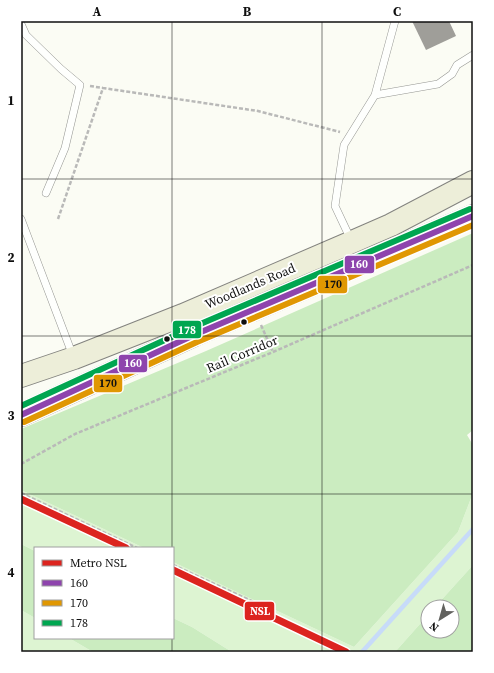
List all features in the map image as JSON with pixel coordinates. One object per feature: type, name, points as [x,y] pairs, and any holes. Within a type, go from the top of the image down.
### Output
[{"type":"main road","name":"Woodlands Road","points":[[21,376],[74,358],[183,315],[391,225],[473,182]]},
{"type":"main road","name":"Woodlands Road","points":[[21,415],[194,335],[473,216]]},
{"type":"lane","points":[[352,242],[335,206],[344,145],[375,94],[395,21]]},
{"type":"lane","points":[[21,24],[26,35],[60,69],[80,85],[65,148],[46,193]]},
{"type":"lane","points":[[375,94],[438,84],[452,74],[457,65],[473,55]]},
{"type":"lane","points":[[21,219],[74,358]]},
{"type":"path","points":[[58,220],[103,88],[258,111],[350,135]]},
{"type":"path","name":"Rail Corridor","points":[[21,464],[75,434],[273,352],[473,265]]},
{"type":"path","points":[[255,327],[261,324],[273,352]]},
{"type":"path","points":[[21,494],[136,547]]},
{"type":"path","points":[[174,565],[267,608]]},
{"type":"green space","points":[[473,233],[473,430],[467,435],[473,445],[473,493],[458,532],[354,647],[174,562],[174,547],[142,547],[21,490],[21,429],[206,351]]},
{"type":"green space","points":[[21,490],[142,547],[34,547],[34,550],[21,544]]},
{"type":"green space","points":[[473,493],[473,565],[442,599],[420,599],[420,624],[395,652],[232,652],[192,627],[174,618],[174,562],[354,647],[458,532]]},
{"type":"green space","points":[[21,544],[34,550],[34,617],[21,610]]},
{"type":"green space","points":[[473,565],[473,652],[395,652],[420,624],[420,639],[460,639],[460,599],[442,599]]},
{"type":"green space","points":[[21,610],[34,617],[34,639],[71,639],[93,652],[21,652]]},
{"type":"green space","points":[[174,618],[192,627],[232,652],[93,652],[71,639],[174,639]]},
{"type":"building","points":[[412,21],[449,21],[456,36],[426,50]]},
{"type":"waterway","points":[[362,652],[473,529]]},
{"type":"metro line","name":"NSL","points":[[21,499],[124,547]]},
{"type":"metro line","name":"NSL","points":[[174,570],[346,652]]},
{"type":"transit line","name":"178","points":[[21,406],[191,328],[470,209]]},
{"type":"transit line","name":"160","points":[[21,415],[194,335],[473,216]]},
{"type":"transit line","name":"170","points":[[24,422],[197,342],[473,225]]}]
